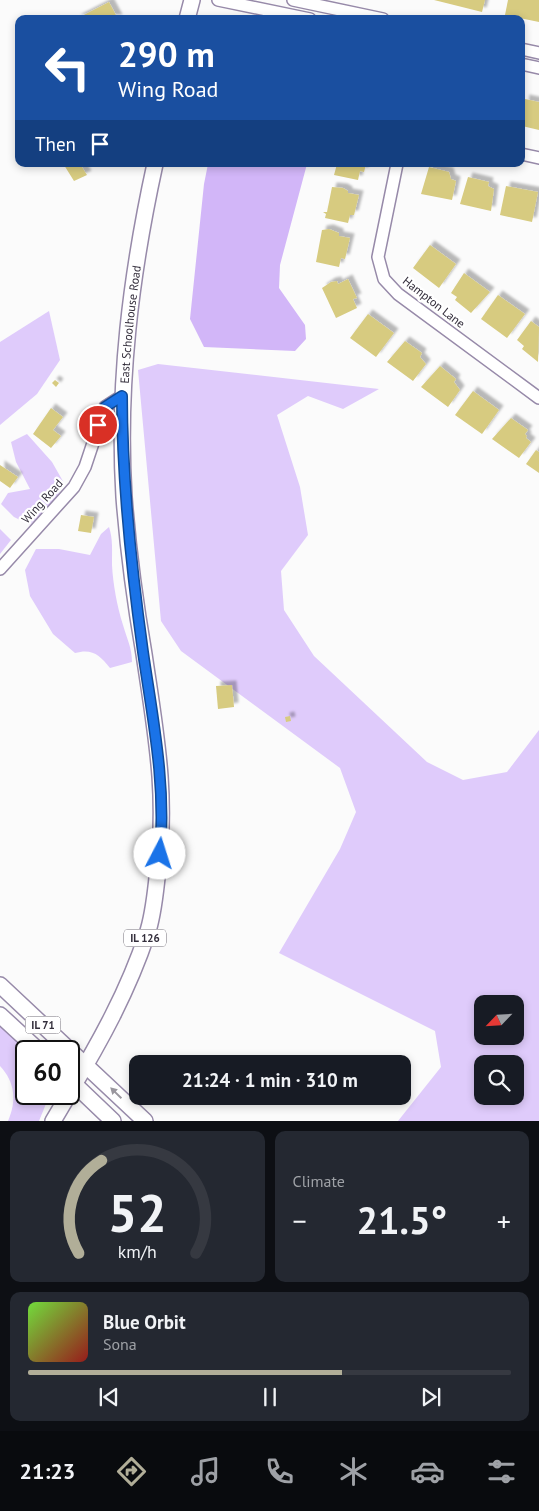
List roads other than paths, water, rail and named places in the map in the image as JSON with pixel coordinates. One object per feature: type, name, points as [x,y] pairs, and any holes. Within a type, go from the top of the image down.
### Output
[{"type":"main road","points":[[188,15],[192,0]]},
{"type":"main road","name":"East Schoolhouse Road","points":[[80,1074],[107,1028],[124,993],[147,932],[156,892],[163,818],[159,749],[129,551],[122,453],[122,396],[134,274],[154,167]]},
{"type":"main road","name":"IL 71","points":[[0,985],[145,1121]]},
{"type":"main road","name":"IL 71","points":[[0,1015],[27,1040]]},
{"type":"main road","points":[[80,1096],[112,1121]]},
{"type":"main road","name":"East Schoolhouse Road","points":[[54,1119],[61,1105]]},
{"type":"street","points":[[218,0],[291,15]]},
{"type":"street","points":[[293,0],[361,15]]},
{"type":"street","points":[[525,50],[539,53]]},
{"type":"street","points":[[525,65],[539,68]]},
{"type":"street","points":[[525,155],[539,158]]},
{"type":"street","name":"Hampton Lane","points":[[396,167],[378,257],[384,279],[398,294],[539,398]]},
{"type":"street","name":"Wing Road","points":[[0,569],[74,488],[85,467],[105,407],[122,396]]}]
